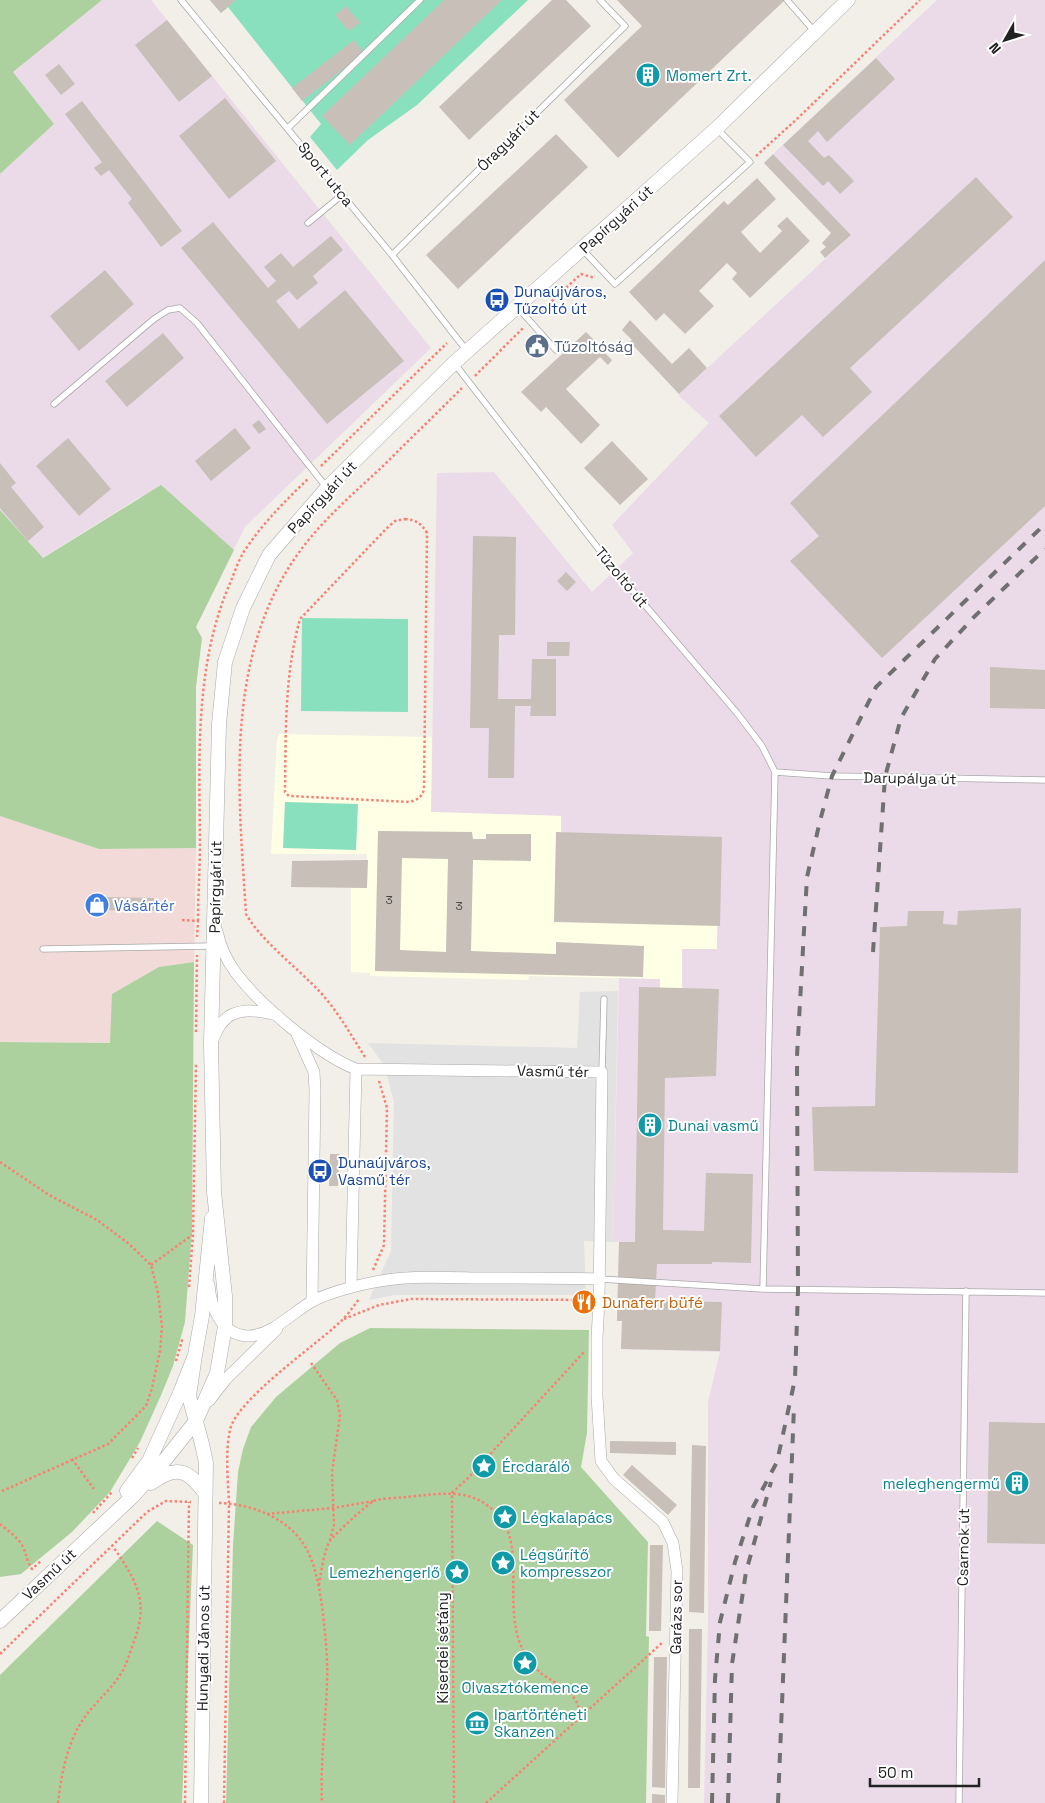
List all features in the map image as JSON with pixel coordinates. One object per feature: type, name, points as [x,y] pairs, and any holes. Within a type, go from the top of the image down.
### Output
[{"type":"street","name":"Papírgyári út","points":[[214,1192],[212,1043],[219,724],[225,662],[243,608],[270,555],[326,488],[454,363],[717,128],[848,0]]},
{"type":"street","name":"Vasmű tér","points":[[214,919],[219,942],[235,972],[277,1015],[296,1031],[339,1062],[356,1069],[602,1072],[600,1279],[597,1338],[597,1396],[601,1461]]},
{"type":"street","points":[[212,1043],[222,1022],[231,1014],[255,1011],[277,1015]]},
{"type":"street","points":[[296,1031],[314,1072],[312,1301]]},
{"type":"street","points":[[351,1287],[356,1069]]},
{"type":"street","points":[[196,1421],[189,1396],[202,1316],[214,1192]]},
{"type":"street","points":[[196,1421],[216,1373],[225,1326],[225,1296],[214,1192]]},
{"type":"street","points":[[208,1261],[210,1298],[216,1314],[225,1326],[235,1333],[249,1336],[265,1332],[312,1301],[368,1283],[416,1277],[600,1279]]},
{"type":"street","points":[[132,1497],[196,1421],[212,1396],[226,1379],[287,1319]]},
{"type":"street","points":[[98,1527],[149,1461],[195,1355]]},
{"type":"street","name":"Hunyadi János út","points":[[196,1421],[206,1463],[201,1803]]},
{"type":"street","name":"Garázs sor","points":[[601,1461],[614,1479],[663,1522],[673,1543],[677,1571],[672,1803]]},
{"type":"street","points":[[98,1527],[132,1497],[168,1473],[178,1471],[195,1479],[205,1498]]},
{"type":"street","name":"Vasmű út","points":[[0,1621],[98,1527]]},
{"type":"lane","name":"Sport utca","points":[[181,0],[392,255],[467,351]]},
{"type":"lane","points":[[288,128],[420,0]]},
{"type":"lane","name":"Óragyári út","points":[[392,255],[624,26],[600,0]]},
{"type":"lane","points":[[787,0],[815,32]]},
{"type":"lane","points":[[582,249],[615,284],[750,162],[717,128]]},
{"type":"lane","points":[[308,223],[342,195]]},
{"type":"lane","points":[[517,307],[556,350]]},
{"type":"lane","points":[[54,404],[154,319],[168,310],[180,308],[197,323],[326,488]]},
{"type":"lane","name":"Tűzoltó út","points":[[454,363],[616,570],[737,713],[762,746],[775,772]]},
{"type":"lane","points":[[763,1289],[775,772]]},
{"type":"lane","name":"Darupálya út","points":[[775,772],[832,776],[1045,780]]},
{"type":"lane","points":[[43,949],[214,946]]},
{"type":"lane","points":[[602,1072],[604,999]]},
{"type":"lane","points":[[600,1279],[763,1289],[1045,1293]]},
{"type":"lane","name":"Csarnok út","points":[[959,1803],[966,1291]]},
{"type":"path","points":[[750,162],[797,120],[920,0]]},
{"type":"path","points":[[196,1037],[202,706],[208,652],[220,605],[244,551],[274,512],[454,336]]},
{"type":"path","points":[[224,1803],[230,1429],[247,1403],[304,1351],[343,1319],[361,1298],[384,1245],[388,1108],[382,1088],[373,1069],[335,1010],[301,972],[253,926],[246,914],[240,777],[241,724],[249,663],[258,633],[272,599],[289,567],[310,537],[468,382]]},
{"type":"path","points":[[405,519],[415,520],[422,525],[427,533],[424,790],[422,795],[418,800],[409,802],[289,796],[285,792],[288,678],[295,636],[300,619],[390,525],[395,521],[405,519]]},
{"type":"path","points":[[182,920],[198,921]]},
{"type":"path","points":[[189,1292],[193,1234],[196,1055]]},
{"type":"path","points":[[0,1162],[49,1195],[97,1220],[129,1244],[151,1265],[158,1292],[162,1326],[160,1351],[146,1406],[108,1444],[0,1492]]},
{"type":"path","points":[[151,1265],[193,1234]]},
{"type":"path","points":[[343,1319],[379,1305],[411,1299],[599,1300]]},
{"type":"path","points":[[175,1367],[184,1330]]},
{"type":"path","points":[[452,1492],[468,1478],[597,1338]]},
{"type":"path","points":[[311,1364],[337,1400],[340,1416],[332,1473],[334,1525],[319,1586]]},
{"type":"path","points":[[131,1459],[141,1442]]},
{"type":"path","points":[[72,1459],[94,1489]]},
{"type":"path","points":[[92,1514],[112,1493],[116,1484]]},
{"type":"path","points":[[267,1514],[333,1508],[375,1500],[452,1492],[476,1498],[497,1514],[506,1524],[511,1536],[513,1620],[525,1654],[534,1666],[573,1697],[578,1705],[580,1714],[578,1718]]},
{"type":"path","name":"Kiserdei sétány","points":[[452,1492],[454,1803]]},
{"type":"path","points":[[0,1654],[147,1512],[166,1501],[189,1502],[205,1498]]},
{"type":"path","points":[[330,1542],[375,1500]]},
{"type":"path","points":[[185,1803],[189,1502]]},
{"type":"path","points":[[229,1503],[267,1514],[289,1528],[306,1547],[313,1564],[319,1586],[327,1648],[327,1682],[321,1771],[322,1803]]},
{"type":"path","points":[[0,1524],[19,1541],[27,1562],[32,1568],[46,1557]]},
{"type":"path","points":[[58,1803],[65,1762],[73,1739],[86,1714],[117,1680],[124,1669],[141,1620],[139,1592],[125,1564],[112,1545]]},
{"type":"path","points":[[486,1803],[676,1630]]},
{"type":"shaded area","points":[[102,0],[151,0],[431,348],[245,527],[215,588],[140,497],[42,558],[0,510],[0,174],[54,124],[13,72]]},
{"type":"shaded area","points":[[937,0],[1045,0],[1045,1803],[704,1803],[708,1621],[708,1402],[720,1352],[621,1349],[622,1321],[617,1321],[619,1242],[613,1242],[619,978],[660,979],[682,988],[682,949],[561,844],[561,816],[431,812],[437,473],[494,472],[592,592],[633,553],[612,525],[709,423],[678,395],[851,235],[773,154]]},
{"type":"shaded area","points":[[279,734],[432,737],[431,812],[561,816],[561,844],[718,845],[717,949],[682,949],[682,988],[660,988],[660,979],[529,976],[528,980],[370,976],[370,973],[351,972],[351,888],[367,888],[367,854],[271,854],[277,740]]},
{"type":"shaded area","name":"Vásártér","points":[[0,816],[99,849],[196,848],[194,962],[159,967],[110,1043],[0,1042]]},
{"type":"shaded area","points":[[618,991],[613,1242],[584,1241],[586,1295],[395,1295],[369,1300],[391,1251],[394,1102],[384,1065],[368,1043],[577,1048],[580,992]]},
{"type":"green space","points":[[0,0],[102,0],[13,72],[54,124],[0,174]]},
{"type":"green space","points":[[210,0],[528,0],[417,105],[368,140],[337,170],[310,137],[321,124],[228,7],[221,13]]},
{"type":"green space","points":[[161,485],[234,550],[196,627],[202,638],[196,687],[196,848],[99,849],[0,816],[0,510],[43,558]]},
{"type":"green space","points":[[302,618],[408,619],[408,712],[301,711]]},
{"type":"green space","points":[[285,802],[358,804],[356,850],[283,848]]},
{"type":"green space","points":[[194,962],[192,1231],[185,1322],[173,1366],[140,1442],[110,1492],[72,1532],[21,1574],[0,1577],[0,1042],[110,1043],[112,994],[159,967]]},
{"type":"green space","points":[[370,1328],[589,1330],[587,1433],[581,1467],[648,1542],[646,1636],[649,1637],[646,1803],[226,1803],[233,1545],[238,1472],[243,1449],[251,1427],[276,1397],[340,1343]]},
{"type":"green space","points":[[157,1521],[193,1545],[182,1803],[0,1803],[0,1675]]},
{"type":"building","points":[[210,0],[236,0],[221,13]]},
{"type":"building","points":[[444,0],[502,0],[350,145],[322,116]]},
{"type":"building","points":[[552,0],[566,0],[591,26],[469,140],[439,107]]},
{"type":"building","name":"Momert Zrt.","points":[[617,0],[785,0],[618,158],[564,100],[642,26]]},
{"type":"building","points":[[346,6],[360,23],[349,31],[335,15]]},
{"type":"building","points":[[167,20],[212,76],[179,102],[135,45]]},
{"type":"building","points":[[354,40],[364,53],[302,101],[292,88]]},
{"type":"building","points":[[876,58],[895,79],[827,142],[818,131],[808,141],[824,158],[829,155],[854,181],[840,194],[828,181],[823,186],[783,145]]},
{"type":"building","points":[[59,64],[75,84],[61,95],[45,75]]},
{"type":"building","points":[[225,98],[276,161],[229,199],[179,136]]},
{"type":"building","points":[[82,101],[182,231],[161,247],[128,203],[132,199],[109,170],[101,176],[94,168],[102,162],[65,114]]},
{"type":"building","points":[[556,134],[588,167],[458,289],[426,255]]},
{"type":"building","points":[[773,154],[851,235],[825,258],[820,252],[826,247],[822,243],[831,233],[764,163]]},
{"type":"building","points":[[976,177],[1013,217],[850,368],[872,392],[823,437],[802,415],[756,457],[719,416]]},
{"type":"building","points":[[757,178],[776,199],[741,232],[760,253],[782,231],[777,226],[787,217],[810,241],[750,298],[732,279],[737,273],[727,263],[699,291],[714,306],[685,334],[664,313],[656,321],[629,292],[724,201],[728,205]]},
{"type":"building","points":[[213,222],[268,288],[276,281],[264,267],[281,253],[293,267],[331,236],[343,250],[313,276],[318,283],[297,300],[289,291],[276,301],[299,329],[345,290],[404,361],[327,424],[181,248]]},
{"type":"building","points":[[1045,260],[1045,506],[882,658],[790,561],[819,536],[790,503]]},
{"type":"building","points":[[105,270],[134,304],[79,351],[50,316]]},
{"type":"building","points":[[630,320],[672,364],[689,348],[707,368],[679,394],[630,342],[632,340],[622,330]]},
{"type":"building","points":[[586,332],[612,360],[608,365],[600,357],[566,389],[600,425],[581,444],[546,407],[541,412],[521,392]]},
{"type":"building","points":[[163,333],[184,358],[127,407],[105,381]]},
{"type":"building","points":[[259,420],[266,429],[259,434],[252,425]]},
{"type":"building","points":[[235,428],[251,448],[211,481],[195,461]]},
{"type":"building","points":[[68,438],[111,489],[79,516],[36,466]]},
{"type":"building","points":[[612,441],[648,479],[620,505],[584,468]]},
{"type":"building","points":[[0,463],[16,483],[11,487],[44,527],[28,541],[0,508]]},
{"type":"building","points":[[473,536],[516,537],[515,635],[499,635],[498,699],[531,699],[532,659],[556,659],[556,716],[530,716],[531,706],[515,706],[514,778],[488,778],[489,728],[470,728]]},
{"type":"building","points":[[566,572],[576,582],[567,591],[557,581]]},
{"type":"building","points":[[547,642],[570,642],[569,656],[547,656]]},
{"type":"building","points":[[990,667],[1045,670],[1045,709],[990,708]]},
{"type":"building","points":[[378,831],[472,832],[473,839],[486,839],[486,834],[531,834],[531,861],[473,860],[471,951],[556,954],[556,942],[644,946],[643,977],[375,971]],"holes":[[[402,858],[448,859],[446,952],[400,950]]]},
{"type":"building","points":[[556,832],[722,837],[720,926],[554,922]]},
{"type":"building","points":[[368,860],[367,888],[291,887],[292,861]]},
{"type":"building","points":[[104,897],[154,898],[154,911],[104,910]]},
{"type":"building","points":[[1021,908],[1018,1173],[814,1171],[812,1107],[875,1106],[880,927],[907,926],[908,911],[944,911],[943,924],[957,925],[958,911]]},
{"type":"building","name":"Dunai vasmű","points":[[639,987],[719,989],[716,1076],[665,1078],[663,1230],[704,1231],[706,1173],[753,1174],[751,1263],[657,1264],[655,1301],[722,1302],[720,1351],[621,1349],[622,1321],[617,1321],[619,1242],[635,1242]]},
{"type":"building","points":[[330,1154],[340,1154],[338,1186],[329,1186]]},
{"type":"building","name":"meleghengermű","points":[[989,1422],[1045,1423],[1045,1544],[987,1543]]},
{"type":"building","points":[[610,1441],[676,1442],[676,1455],[610,1453]]},
{"type":"building","points":[[692,1445],[706,1446],[704,1613],[689,1612]]},
{"type":"building","points":[[632,1465],[677,1505],[668,1515],[623,1475]]},
{"type":"building","points":[[650,1545],[663,1545],[661,1631],[649,1631]]},
{"type":"building","points":[[689,1629],[702,1629],[700,1788],[688,1788]]},
{"type":"building","points":[[654,1657],[667,1657],[665,1788],[652,1787]]},
{"type":"building","points":[[652,1794],[665,1795],[665,1803],[652,1803]]},
{"type":"railway","points":[[712,1803],[715,1679],[720,1622],[735,1562],[753,1507],[777,1462],[795,1379],[798,1290],[797,1056],[807,877],[820,821],[832,776],[876,687],[1045,524]]},
{"type":"railway","points":[[873,952],[885,777],[901,718],[935,659],[975,616],[1045,549]]},
{"type":"railway","points":[[778,1803],[794,1407]]},
{"type":"railway","points":[[728,1803],[732,1664],[746,1572],[771,1482]]},
{"type":"place","name":"Momert Zrt.","points":[[648,75]]},
{"type":"place","name":"Dunaújváros, Tűzoltó út","points":[[497,300]]},
{"type":"place","name":"Tűzoltóság","points":[[537,346]]},
{"type":"place","name":"Vásártér","points":[[97,905]]},
{"type":"place","name":"Dunai vasmű","points":[[650,1125]]},
{"type":"place","name":"Dunaújváros, Vasmű tér","points":[[320,1171]]},
{"type":"place","name":"Dunaferr büfé","points":[[584,1302]]},
{"type":"place","name":"Ércdaráló","points":[[484,1466]]},
{"type":"place","name":"meleghengermű","points":[[1017,1483]]},
{"type":"place","name":"Légkalapács","points":[[505,1517]]},
{"type":"place","name":"Légsűrítő kompresszor","points":[[503,1563]]},
{"type":"place","name":"Lemezhengerlő","points":[[457,1572]]},
{"type":"place","name":"Olvasztókemence","points":[[525,1663]]},
{"type":"place","name":"Ipartörténeti Skanzen","points":[[477,1723]]}]
